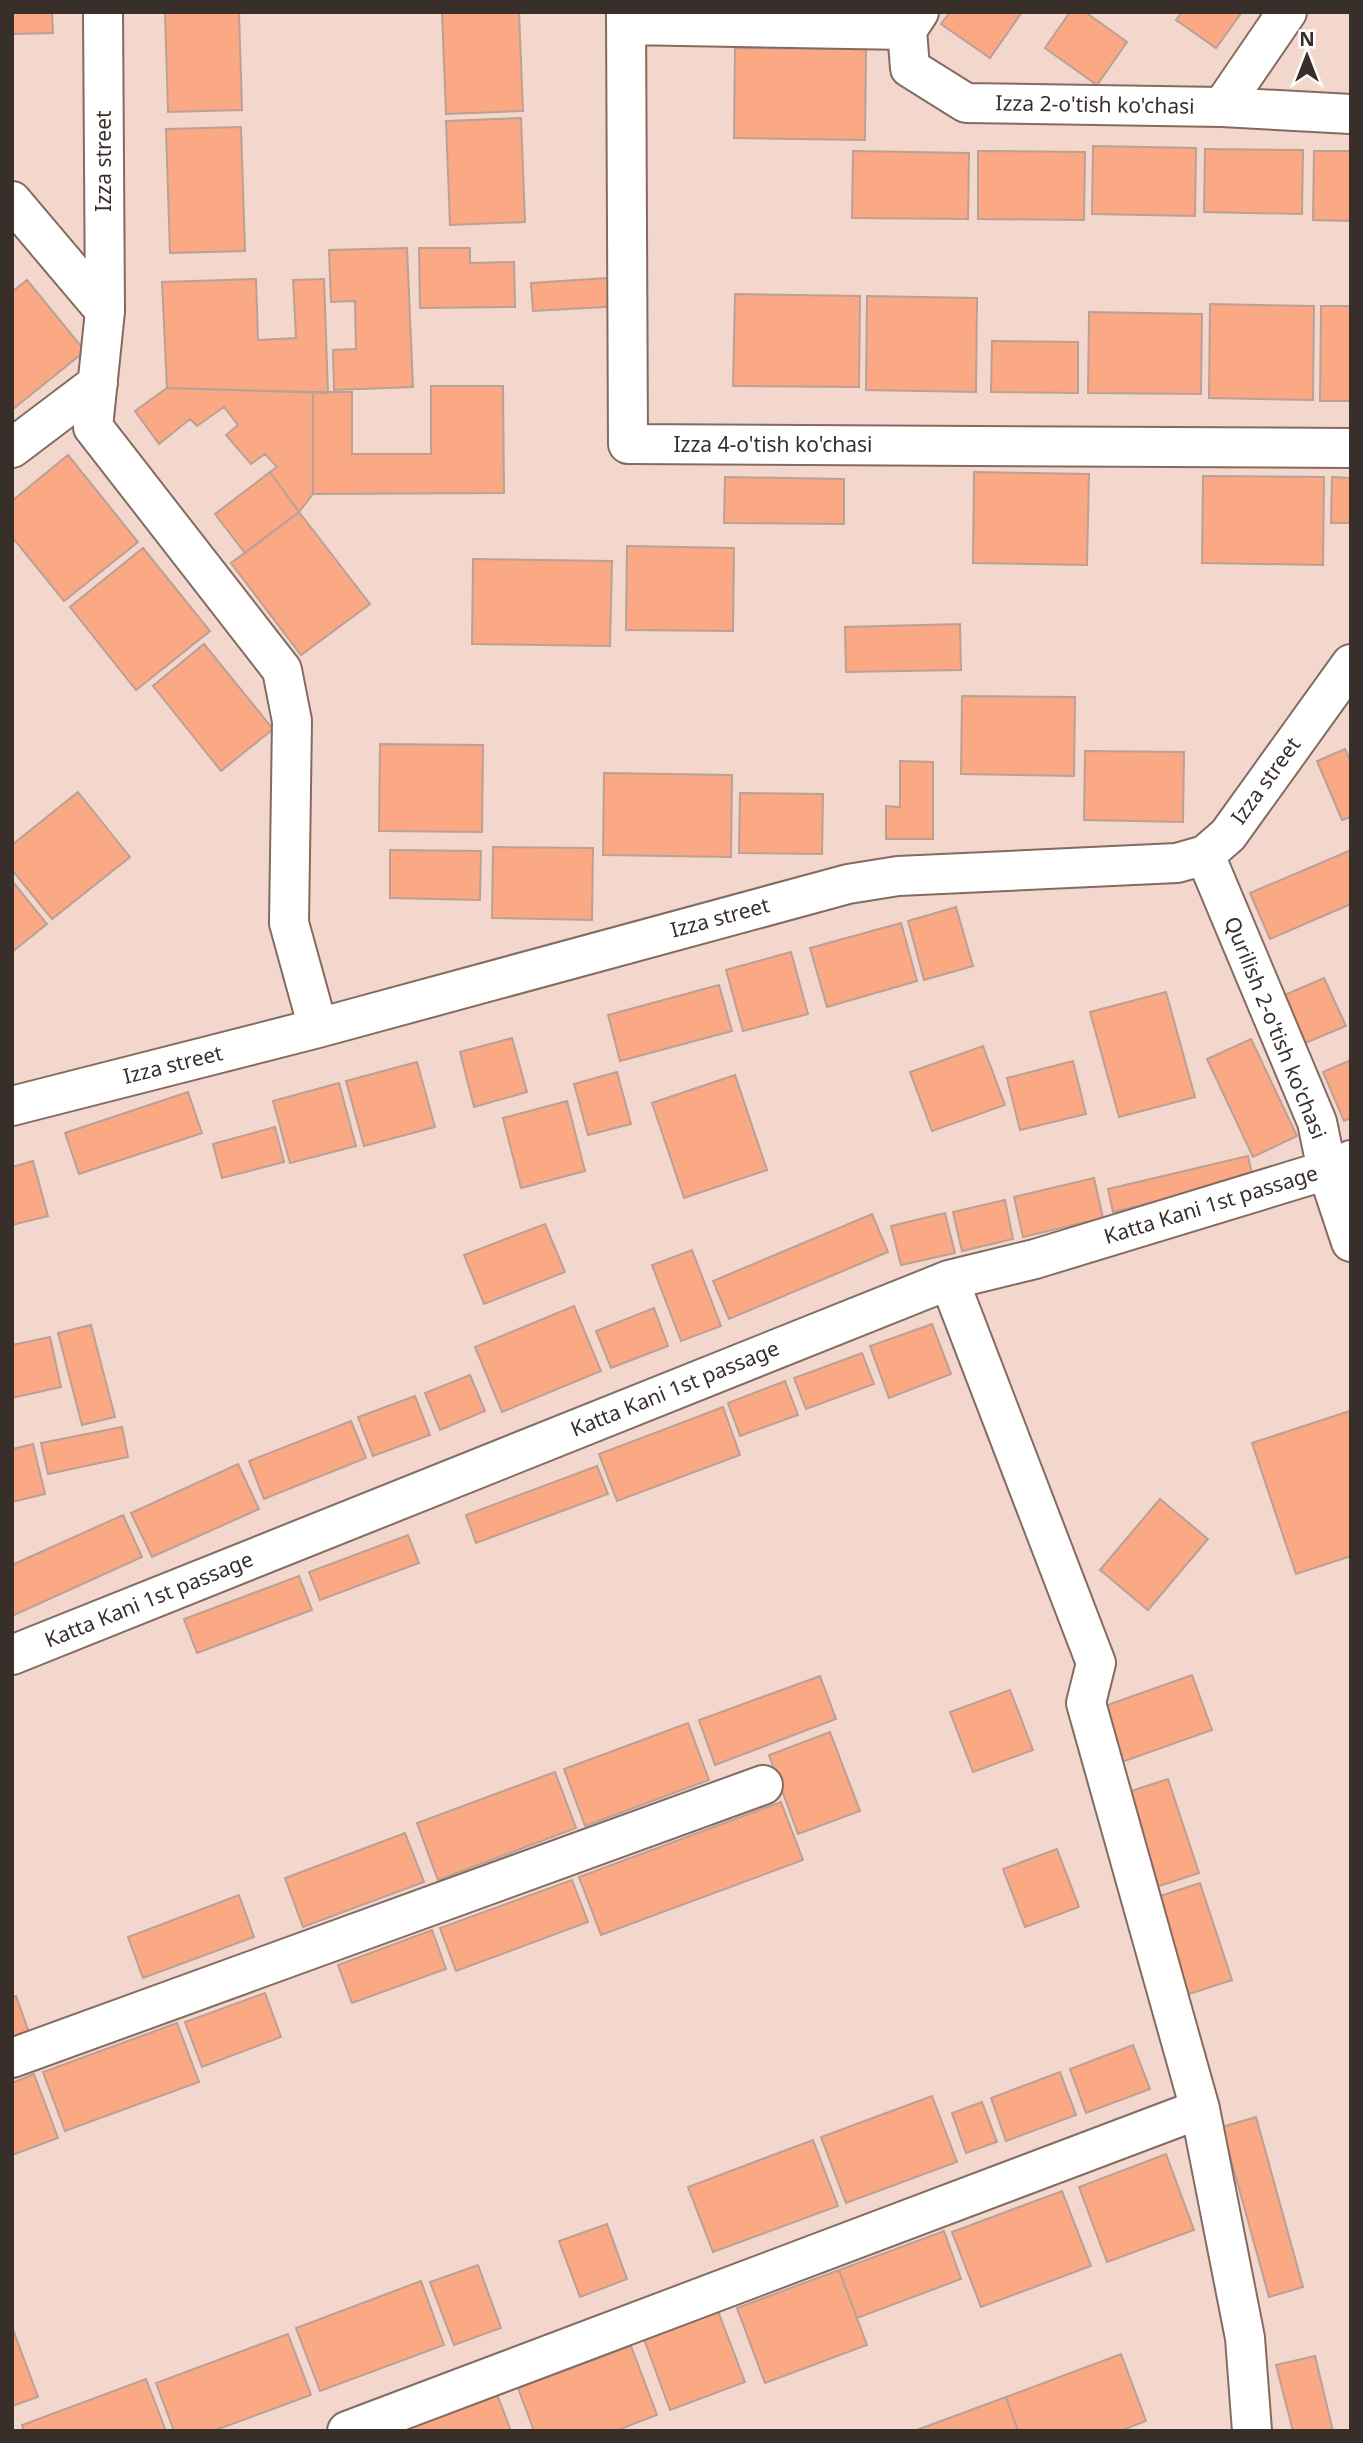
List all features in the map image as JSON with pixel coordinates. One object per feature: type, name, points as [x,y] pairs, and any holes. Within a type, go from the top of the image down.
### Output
[{"type":"street","name":"Izza street","points":[[103,12],[105,311],[93,428],[282,670],[292,721],[289,923],[318,1028]]},
{"type":"street","points":[[1222,107],[1287,12]]},
{"type":"street","points":[[626,19],[913,21]]},
{"type":"street","name":"Izza 4-o'tish ko'chasi","points":[[626,19],[628,444],[1351,447]]},
{"type":"street","name":"Izza 2-o'tish ko'chasi","points":[[913,21],[910,68],[966,103],[1222,107],[1351,114]]},
{"type":"street","points":[[12,201],[105,311]]},
{"type":"street","points":[[12,448],[98,383]]},
{"type":"street","name":"Izza street","points":[[12,1106],[318,1028],[848,884],[898,876],[1177,863],[1205,855],[1228,835],[1351,664]]},
{"type":"street","name":"Qurilish 2-o'tish ko'chasi","points":[[1205,855],[1317,1122],[1339,1165],[1351,1242]]},
{"type":"street","name":"Katta Kani 1st passage","points":[[12,1655],[949,1279],[1035,1259],[1339,1165]]},
{"type":"street","points":[[949,1279],[1096,1663],[1086,1703],[1199,2109],[1245,2338],[1252,2431]]},
{"type":"street","points":[[12,2058],[764,1785]]},
{"type":"street","points":[[347,2431],[1199,2109]]},
{"type":"building","points":[[12,12],[52,12],[53,33],[12,34]]},
{"type":"building","points":[[165,12],[239,12],[242,110],[168,112]]},
{"type":"building","points":[[442,12],[519,12],[523,111],[446,114]]},
{"type":"building","points":[[950,12],[1022,12],[990,58],[941,24]]},
{"type":"building","points":[[1070,12],[1085,12],[1127,42],[1097,85],[1045,48]]},
{"type":"building","points":[[1182,12],[1242,12],[1216,48],[1176,20]]},
{"type":"building","points":[[735,48],[866,49],[865,140],[734,138]]},
{"type":"building","points":[[521,118],[525,222],[450,225],[446,121]]},
{"type":"building","points":[[241,127],[245,251],[170,253],[166,129]]},
{"type":"building","points":[[1093,146],[1196,148],[1195,216],[1092,214]]},
{"type":"building","points":[[1205,149],[1303,150],[1302,214],[1204,212]]},
{"type":"building","points":[[853,151],[969,153],[968,219],[852,218]]},
{"type":"building","points":[[978,151],[1085,152],[1084,220],[978,219]]},
{"type":"building","points":[[1314,151],[1351,151],[1351,221],[1313,220]]},
{"type":"building","points":[[407,248],[413,387],[334,390],[333,350],[356,349],[355,301],[331,302],[329,250]]},
{"type":"building","points":[[419,248],[470,248],[470,263],[514,262],[515,307],[420,308]]},
{"type":"building","points":[[622,277],[623,306],[533,311],[531,283]]},
{"type":"building","points":[[256,279],[258,340],[296,338],[293,280],[324,279],[328,393],[167,388],[162,282]]},
{"type":"building","points":[[27,280],[85,351],[12,410],[12,292]]},
{"type":"building","points":[[735,294],[860,296],[859,387],[733,386]]},
{"type":"building","points":[[867,296],[977,298],[976,392],[866,390]]},
{"type":"building","points":[[1210,304],[1314,306],[1313,400],[1209,398]]},
{"type":"building","points":[[1321,306],[1351,306],[1351,401],[1320,401]]},
{"type":"building","points":[[1089,312],[1202,314],[1201,394],[1088,393]]},
{"type":"building","points":[[992,341],[1078,342],[1078,393],[991,392]]},
{"type":"building","points":[[431,386],[503,386],[504,493],[313,494],[313,392],[352,392],[352,454],[431,454]]},
{"type":"building","points":[[167,388],[313,392],[313,494],[299,512],[270,472],[277,467],[265,454],[251,464],[226,435],[238,425],[224,407],[197,426],[190,419],[159,444],[135,411]]},
{"type":"building","points":[[68,455],[138,542],[64,601],[12,537],[12,501]]},
{"type":"building","points":[[270,472],[299,512],[245,553],[215,514]]},
{"type":"building","points":[[974,472],[1089,474],[1087,565],[973,563]]},
{"type":"building","points":[[1203,476],[1324,477],[1323,565],[1202,563]]},
{"type":"building","points":[[725,477],[844,479],[844,524],[724,523]]},
{"type":"building","points":[[1332,477],[1351,478],[1351,523],[1331,523]]},
{"type":"building","points":[[299,512],[370,604],[301,655],[231,563]]},
{"type":"building","points":[[627,546],[734,548],[733,631],[626,630]]},
{"type":"building","points":[[143,548],[210,631],[136,690],[70,607]]},
{"type":"building","points":[[473,559],[612,561],[610,646],[472,644]]},
{"type":"building","points":[[960,624],[961,670],[846,672],[845,627]]},
{"type":"building","points":[[204,644],[273,729],[221,771],[153,686]]},
{"type":"building","points":[[962,696],[1075,697],[1074,776],[961,774]]},
{"type":"building","points":[[380,744],[483,745],[482,832],[379,831]]},
{"type":"building","points":[[1345,749],[1351,762],[1351,817],[1342,820],[1317,761]]},
{"type":"building","points":[[1085,751],[1184,752],[1183,822],[1084,820]]},
{"type":"building","points":[[900,761],[933,762],[933,839],[886,839],[886,806],[900,807]]},
{"type":"building","points":[[604,773],[732,775],[731,857],[603,855]]},
{"type":"building","points":[[78,792],[130,857],[52,919],[12,870],[12,845]]},
{"type":"building","points":[[740,793],[823,794],[822,854],[739,853]]},
{"type":"building","points":[[493,847],[593,848],[592,920],[492,918]]},
{"type":"building","points":[[390,850],[481,851],[480,900],[390,898]]},
{"type":"building","points":[[1351,850],[1351,904],[1270,939],[1250,893]]},
{"type":"building","points":[[12,881],[47,924],[12,952]]},
{"type":"building","points":[[956,907],[973,966],[924,980],[908,921]]},
{"type":"building","points":[[901,923],[917,981],[827,1007],[810,948]]},
{"type":"building","points":[[791,952],[808,1014],[743,1031],[726,970]]},
{"type":"building","points":[[1324,978],[1346,1026],[1303,1044],[1282,996]]},
{"type":"building","points":[[719,985],[732,1031],[620,1061],[608,1015]]},
{"type":"building","points":[[1166,992],[1195,1097],[1119,1117],[1090,1012]]},
{"type":"building","points":[[512,1038],[527,1092],[474,1107],[460,1052]]},
{"type":"building","points":[[1251,1039],[1297,1136],[1253,1157],[1207,1059]]},
{"type":"building","points":[[983,1046],[1005,1105],[932,1131],[910,1072]]},
{"type":"building","points":[[1351,1060],[1351,1118],[1344,1121],[1323,1072]]},
{"type":"building","points":[[1073,1061],[1086,1114],[1020,1130],[1007,1078]]},
{"type":"building","points":[[417,1062],[435,1127],[364,1146],[346,1081]]},
{"type":"building","points":[[617,1072],[631,1124],[588,1135],[574,1084]]},
{"type":"building","points":[[735,1075],[767,1170],[684,1198],[652,1103]]},
{"type":"building","points":[[339,1083],[356,1146],[290,1163],[273,1101]]},
{"type":"building","points":[[188,1092],[202,1133],[79,1174],[65,1133]]},
{"type":"building","points":[[567,1101],[585,1171],[521,1188],[503,1118]]},
{"type":"building","points":[[275,1127],[284,1162],[222,1178],[213,1144]]},
{"type":"building","points":[[1248,1156],[1253,1179],[1113,1212],[1108,1189]]},
{"type":"building","points":[[33,1161],[48,1216],[12,1225],[12,1167]]},
{"type":"building","points":[[1094,1178],[1103,1218],[1023,1237],[1014,1197]]},
{"type":"building","points":[[1005,1200],[1013,1239],[962,1251],[953,1212]]},
{"type":"building","points":[[945,1213],[955,1253],[901,1265],[891,1226]]},
{"type":"building","points":[[872,1214],[888,1252],[729,1319],[713,1281]]},
{"type":"building","points":[[545,1224],[565,1272],[484,1304],[464,1255]]},
{"type":"building","points":[[692,1250],[721,1326],[681,1341],[652,1265]]},
{"type":"building","points":[[574,1306],[601,1371],[502,1412],[475,1347]]},
{"type":"building","points":[[654,1308],[668,1346],[611,1368],[596,1331]]},
{"type":"building","points":[[932,1324],[951,1374],[889,1398],[870,1346]]},
{"type":"building","points":[[91,1325],[115,1417],[82,1425],[58,1333]]},
{"type":"building","points":[[50,1337],[61,1387],[12,1398],[12,1345]]},
{"type":"building","points":[[862,1353],[874,1384],[806,1409],[794,1378]]},
{"type":"building","points":[[470,1375],[485,1411],[440,1430],[425,1393]]},
{"type":"building","points":[[785,1381],[798,1415],[740,1436],[728,1403]]},
{"type":"building","points":[[415,1396],[430,1435],[373,1456],[358,1417]]},
{"type":"building","points":[[723,1407],[740,1455],[617,1501],[599,1454]]},
{"type":"building","points":[[1350,1411],[1351,1556],[1296,1574],[1252,1443]]},
{"type":"building","points":[[351,1421],[366,1458],[264,1499],[249,1461]]},
{"type":"building","points":[[122,1427],[128,1457],[48,1474],[41,1443]]},
{"type":"building","points":[[33,1444],[45,1494],[12,1502],[12,1449]]},
{"type":"building","points":[[238,1464],[259,1509],[152,1557],[131,1513]]},
{"type":"building","points":[[597,1466],[608,1494],[476,1543],[466,1515]]},
{"type":"building","points":[[1160,1499],[1208,1539],[1148,1610],[1100,1570]]},
{"type":"building","points":[[123,1515],[142,1557],[12,1616],[12,1565]]},
{"type":"building","points":[[408,1535],[419,1563],[320,1600],[309,1572]]},
{"type":"building","points":[[299,1576],[312,1610],[197,1653],[184,1619]]},
{"type":"building","points":[[1192,1675],[1212,1730],[1119,1763],[1099,1708]]},
{"type":"building","points":[[820,1676],[836,1719],[715,1765],[699,1720]]},
{"type":"building","points":[[1010,1690],[1033,1750],[973,1772],[950,1712]]},
{"type":"building","points":[[688,1723],[709,1780],[585,1826],[564,1769]]},
{"type":"building","points":[[830,1732],[860,1811],[798,1834],[769,1755]]},
{"type":"building","points":[[555,1772],[576,1828],[438,1880],[417,1823]]},
{"type":"building","points":[[1168,1779],[1199,1873],[1150,1889],[1119,1795]]},
{"type":"building","points":[[781,1802],[803,1860],[601,1935],[579,1877]]},
{"type":"building","points":[[405,1833],[424,1882],[303,1927],[285,1878]]},
{"type":"building","points":[[1057,1849],[1079,1907],[1025,1927],[1003,1869]]},
{"type":"building","points":[[572,1880],[588,1922],[456,1971],[440,1928]]},
{"type":"building","points":[[1200,1883],[1232,1980],[1186,1995],[1154,1898]]},
{"type":"building","points":[[239,1895],[254,1937],[143,1978],[128,1937]]},
{"type":"building","points":[[432,1930],[446,1969],[352,2003],[338,1965]]},
{"type":"building","points":[[265,1993],[281,2037],[202,2067],[185,2022]]},
{"type":"building","points":[[16,1996],[31,2038],[12,2045],[12,1997]]},
{"type":"building","points":[[177,2023],[199,2082],[65,2131],[43,2072]]},
{"type":"building","points":[[1133,2045],[1150,2089],[1086,2113],[1070,2069]]},
{"type":"building","points":[[1060,2072],[1076,2115],[1006,2141],[991,2098]]},
{"type":"building","points":[[34,2074],[58,2138],[12,2155],[12,2083]]},
{"type":"building","points":[[932,2096],[957,2162],[846,2203],[821,2137]]},
{"type":"building","points":[[982,2102],[997,2142],[966,2153],[952,2113]]},
{"type":"building","points":[[1256,2117],[1303,2287],[1269,2297],[1222,2127]]},
{"type":"building","points":[[813,2140],[838,2206],[713,2252],[688,2187]]},
{"type":"building","points":[[1166,2154],[1194,2230],[1107,2262],[1079,2187]]},
{"type":"building","points":[[1062,2191],[1091,2266],[981,2307],[952,2232]]},
{"type":"building","points":[[607,2224],[627,2279],[580,2297],[559,2241]]},
{"type":"building","points":[[944,2231],[961,2279],[857,2318],[839,2270]]},
{"type":"building","points":[[478,2265],[501,2328],[454,2345],[430,2282]]},
{"type":"building","points":[[839,2270],[867,2345],[765,2383],[737,2308]]},
{"type":"building","points":[[421,2281],[444,2345],[320,2391],[296,2328]]},
{"type":"building","points":[[718,2311],[745,2382],[670,2410],[644,2339]]},
{"type":"building","points":[[12,2327],[38,2397],[12,2406]]},
{"type":"building","points":[[288,2334],[311,2395],[213,2431],[174,2431],[156,2383]]},
{"type":"building","points":[[631,2346],[657,2415],[615,2431],[534,2431],[518,2388]]},
{"type":"building","points":[[1121,2354],[1146,2421],[1120,2431],[1018,2431],[1006,2397]]},
{"type":"building","points":[[1315,2356],[1333,2431],[1293,2431],[1276,2365]]},
{"type":"building","points":[[146,2379],[166,2431],[24,2431],[22,2425]]},
{"type":"building","points":[[495,2389],[511,2431],[409,2431],[406,2423]]},
{"type":"building","points":[[1006,2397],[1018,2431],[914,2431]]}]
